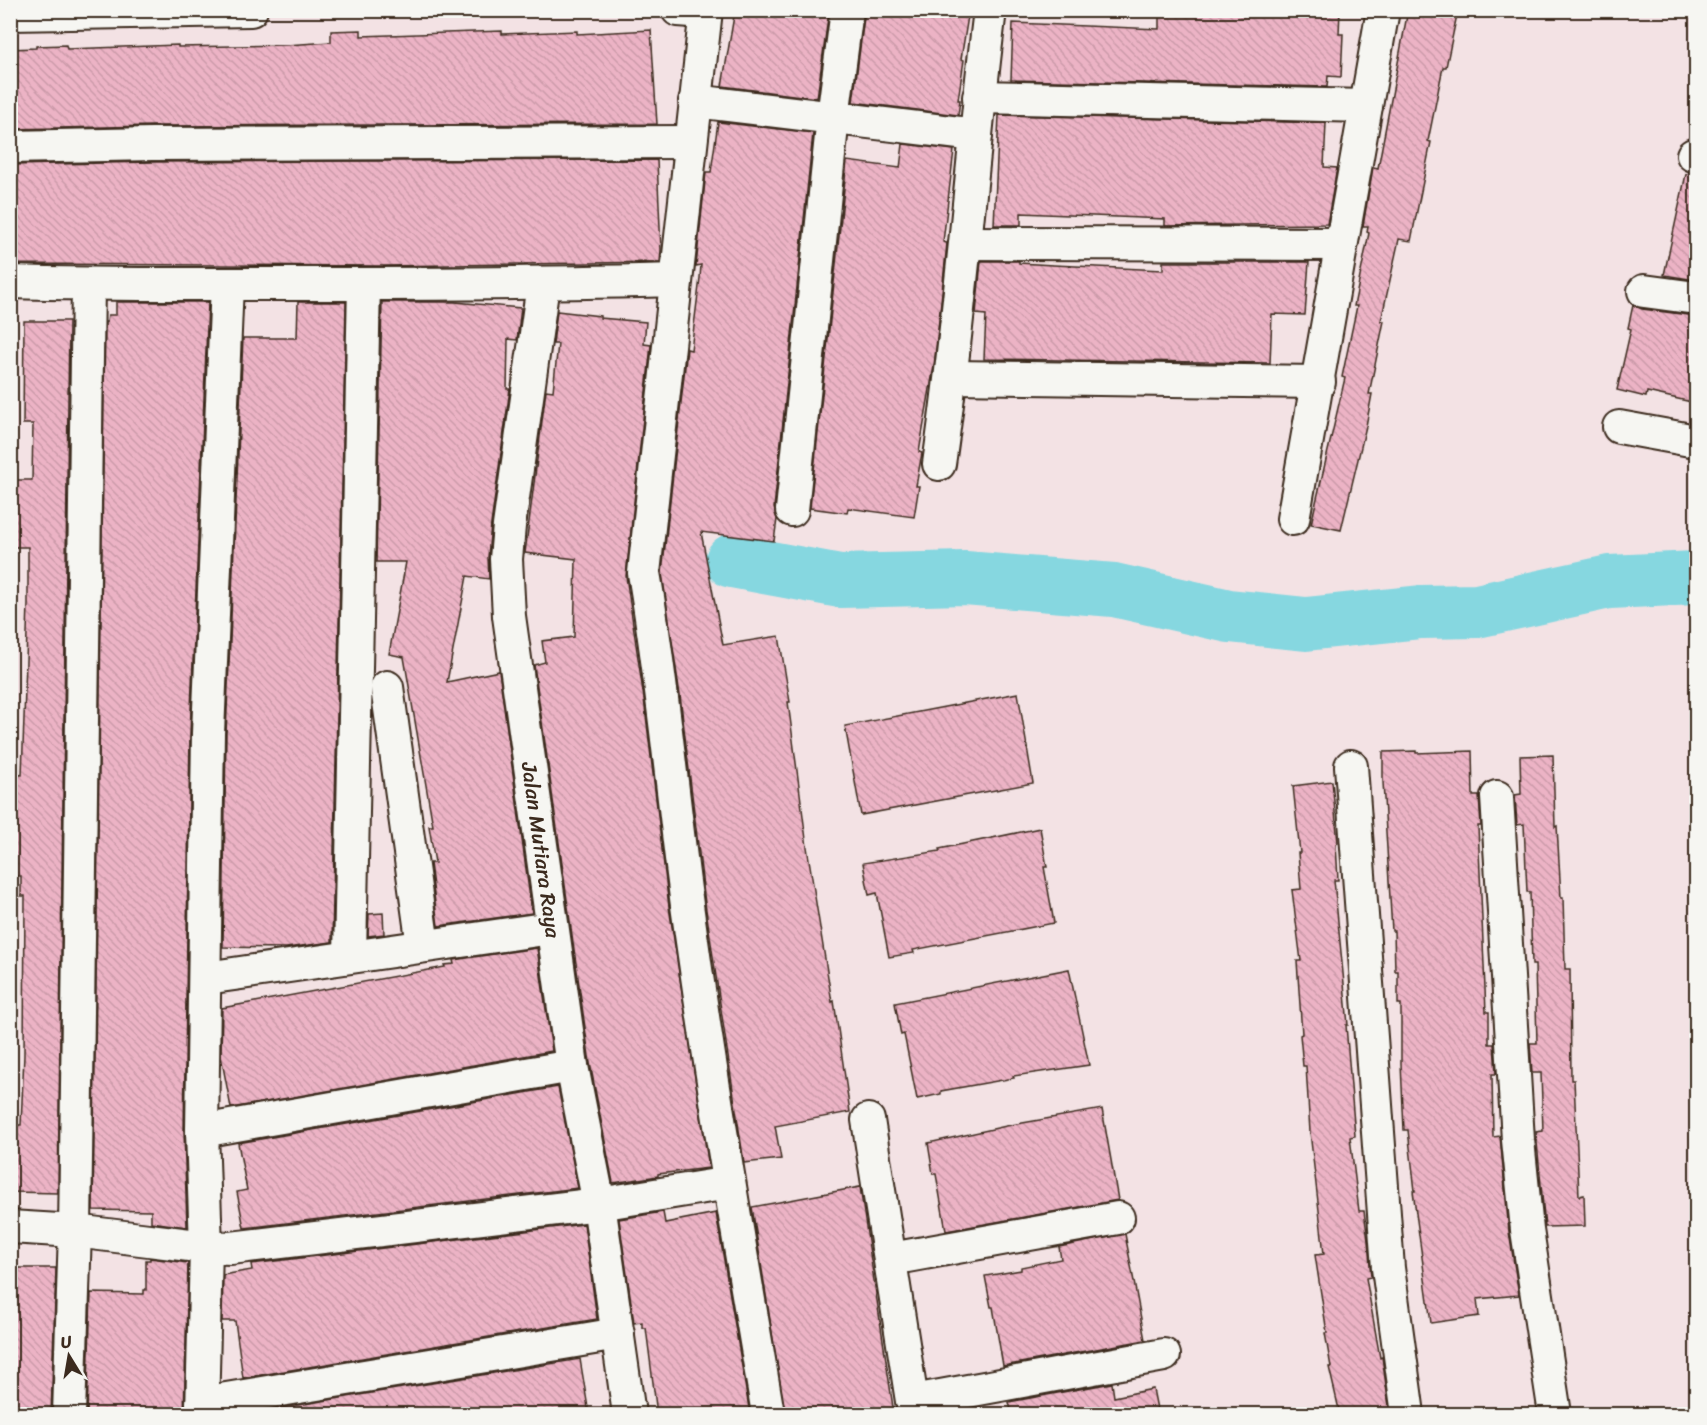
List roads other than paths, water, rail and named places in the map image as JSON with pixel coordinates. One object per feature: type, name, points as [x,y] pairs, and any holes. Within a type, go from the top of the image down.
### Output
[{"type":"street","points":[[10,14],[251,10]]},
{"type":"street","points":[[792,510],[832,117],[847,10]]},
{"type":"street","points":[[939,464],[952,376],[979,97],[990,10]]},
{"type":"street","points":[[1293,519],[1383,10]]},
{"type":"street","points":[[697,11],[695,101],[644,573],[654,628],[687,907],[729,1182],[768,1414]]},
{"type":"street","points":[[979,97],[1366,106]]},
{"type":"street","points":[[695,101],[976,135]]},
{"type":"street","points":[[10,147],[152,144],[691,142]]},
{"type":"street","points":[[966,243],[1341,244]]},
{"type":"street","points":[[10,282],[543,284],[676,280]]},
{"type":"street","points":[[69,1414],[75,1231],[88,284]]},
{"type":"street","points":[[227,284],[208,732],[202,1131],[206,1247],[202,1409],[618,1334]]},
{"type":"street","points":[[350,956],[364,284]]},
{"type":"street","name":"Jalan Mutiara Raya","points":[[543,284],[509,526],[506,559],[509,616],[551,928],[572,1066],[599,1204],[629,1414]]},
{"type":"street","points":[[1644,291],[1696,298]]},
{"type":"street","points":[[952,376],[1319,382]]},
{"type":"street","points":[[1619,427],[1696,441]]},
{"type":"street","points":[[387,687],[423,946]]},
{"type":"street","points":[[1351,766],[1388,1268],[1408,1414]]},
{"type":"street","points":[[1497,797],[1518,1140],[1527,1230],[1555,1414]]},
{"type":"street","points":[[206,978],[551,928]]},
{"type":"street","points":[[202,1131],[572,1066]]},
{"type":"street","points":[[868,1120],[913,1408],[1164,1355]]},
{"type":"street","points":[[10,1227],[75,1231],[231,1248],[599,1204],[729,1182]]},
{"type":"street","points":[[891,1259],[1118,1218]]},
{"type":"waterway","points":[[732,561],[840,581],[965,578],[1114,590],[1229,616],[1306,624],[1421,612],[1477,611],[1609,582],[1696,578]]}]
